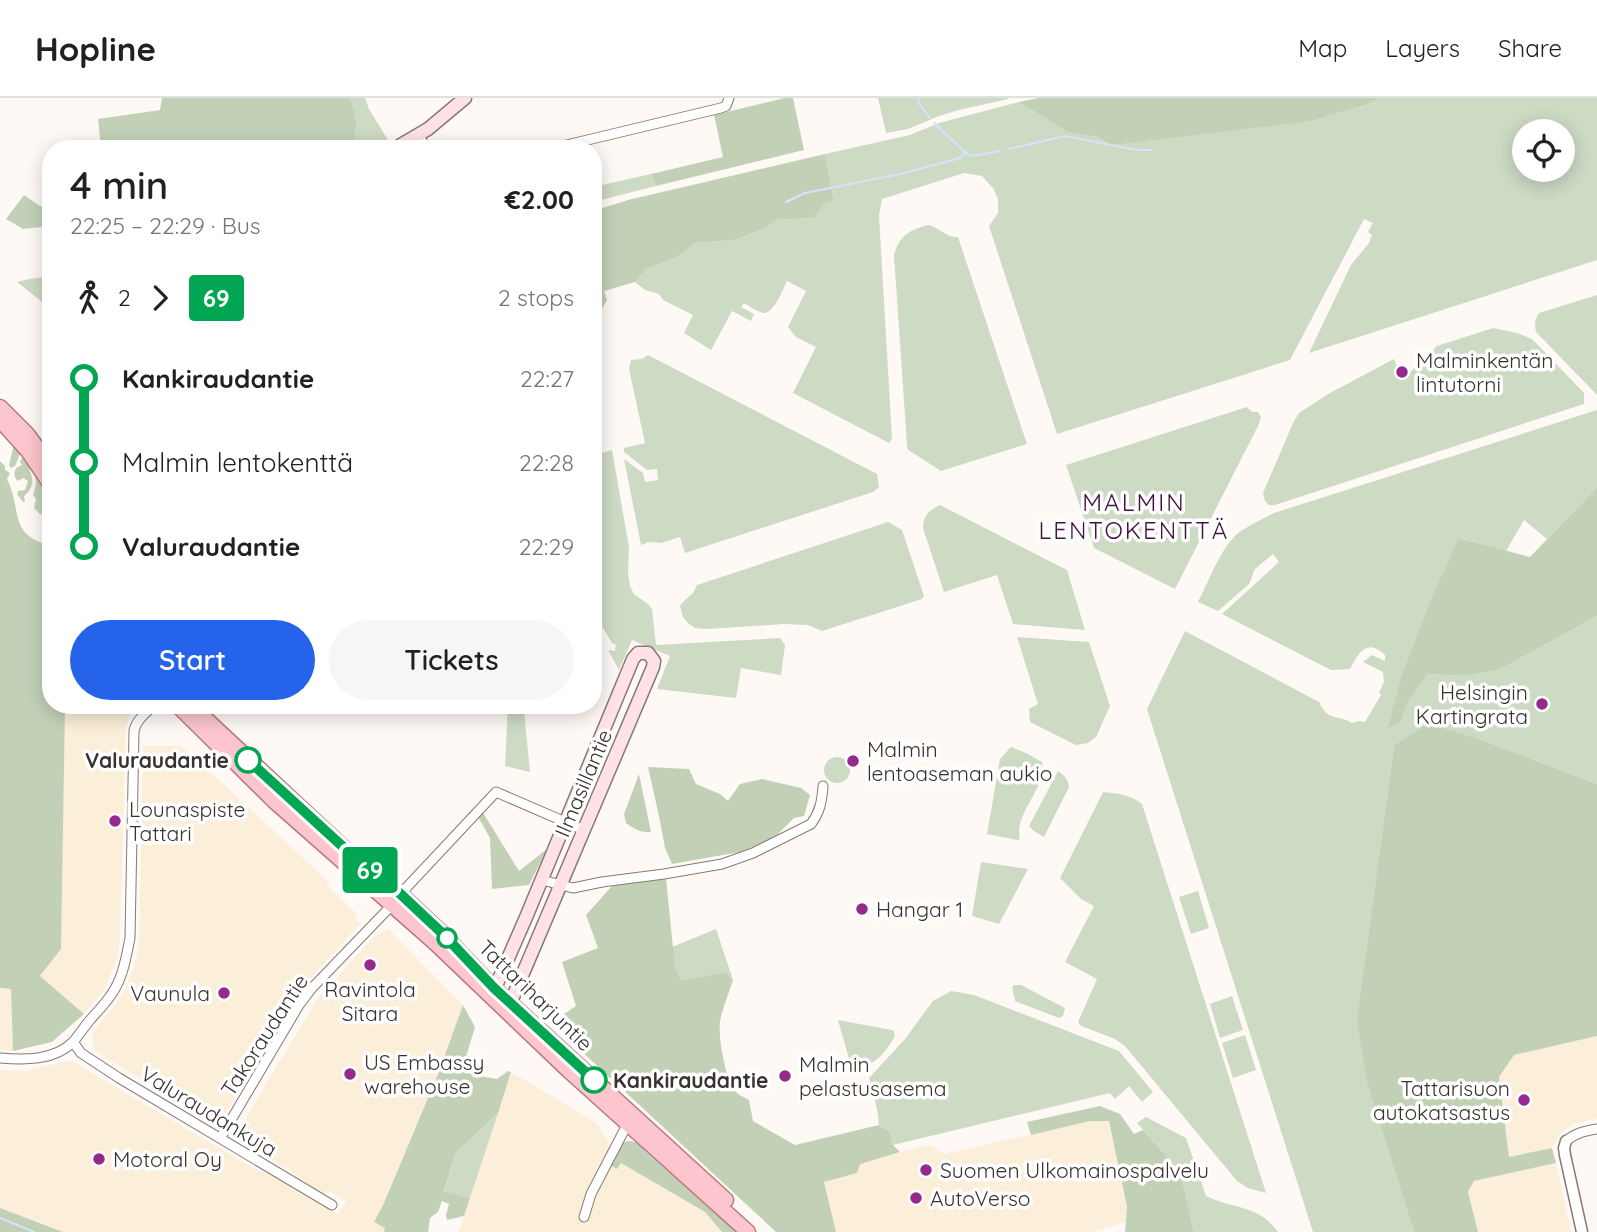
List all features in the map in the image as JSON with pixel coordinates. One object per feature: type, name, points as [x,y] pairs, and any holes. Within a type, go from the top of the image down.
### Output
[{"type":"main road","points":[[409,140],[428,129],[465,98]]},
{"type":"main road","points":[[412,140],[417,135]]},
{"type":"main road","points":[[0,407],[27,435],[42,458]]},
{"type":"main road","points":[[0,420],[42,461]]},
{"type":"main road","name":"Ilmasillantie","points":[[493,992],[633,659],[638,653],[648,653],[653,657],[653,667],[508,1007]]},
{"type":"main road","name":"Tattariharjuntie","points":[[186,714],[332,854],[442,933],[493,992],[569,1071],[710,1184],[759,1232]]},
{"type":"main road","name":"Tattariharjuntie","points":[[201,714],[364,866],[392,886],[397,900]]},
{"type":"main road","name":"Tattariharjuntie","points":[[630,1119],[748,1232]]},
{"type":"street","points":[[588,140],[721,108],[726,106],[729,98]]},
{"type":"street","points":[[417,135],[421,140]]},
{"type":"street","points":[[0,1058],[42,1057],[66,1048],[119,983],[130,938],[134,732],[135,726],[145,714]]},
{"type":"street","points":[[542,880],[573,888],[737,859],[811,824],[818,816],[823,786]]},
{"type":"street","name":"Takoraudantie","points":[[221,1137],[305,996],[496,792],[566,822]]},
{"type":"street","points":[[566,822],[584,830]]},
{"type":"street","name":"Valuraudankuja","points":[[73,1042],[81,1053],[119,1078],[332,1205]]},
{"type":"street","points":[[584,1217],[591,1194],[630,1119]]},
{"type":"street","points":[[1582,1232],[1564,1148],[1571,1137],[1597,1129]]},
{"type":"shaded area","points":[[65,714],[131,714],[126,727],[118,957],[104,990],[84,1014],[40,976],[61,949]]},
{"type":"shaded area","points":[[143,746],[180,746],[190,753],[330,883],[327,886],[357,914],[355,918],[361,923],[292,1000],[226,1112],[211,1119],[205,1118],[101,1055],[95,1050],[93,1043],[92,1035],[96,1028],[123,993],[134,968],[139,946]]},
{"type":"shaded area","points":[[388,929],[463,1005],[438,1074],[374,1222],[386,1228],[384,1232],[63,1232],[0,1208],[0,1070],[26,1071],[70,1060],[260,1172],[263,1168],[338,1214],[346,1201],[331,1192],[321,1194],[294,1173],[249,1147],[250,1145],[242,1140],[239,1131],[319,997],[375,936]]},
{"type":"shaded area","points":[[0,988],[11,989],[13,1051],[0,1050]]},
{"type":"shaded area","points":[[1597,1036],[1597,1119],[1573,1124],[1561,1133],[1552,1148],[1509,1157],[1499,1077],[1514,1055]]},
{"type":"shaded area","points":[[511,1072],[597,1123],[621,1163],[705,1212],[722,1232],[459,1232]]},
{"type":"shaded area","points":[[1090,1121],[1109,1121],[1127,1207],[1126,1222],[1092,1232],[836,1232],[824,1182],[857,1173],[859,1164],[931,1145],[944,1154]]},
{"type":"shaded area","points":[[1556,1163],[1571,1232],[1478,1232],[1468,1192],[1474,1181]]},
{"type":"green space","points":[[162,98],[350,98],[355,112],[356,128],[353,140],[100,140],[98,119],[160,110]]},
{"type":"green space","points":[[350,98],[365,98],[388,140],[353,140],[355,112]]},
{"type":"green space","points":[[793,98],[804,150],[656,186],[651,174],[723,157],[714,115]]},
{"type":"green space","points":[[878,98],[1008,99],[959,110],[908,129],[886,133]]},
{"type":"green space","points":[[1039,98],[1380,98],[1369,104],[1312,121],[1111,145],[1099,137],[1069,133],[1019,102]]},
{"type":"green space","points":[[1380,98],[1597,98],[1597,260],[1309,353],[1351,265],[1369,243],[1372,235],[1368,232],[1373,223],[1364,219],[1290,360],[1057,434],[989,226],[998,213],[998,199],[993,188],[982,176],[964,173],[882,199],[879,215],[892,439],[889,443],[793,393],[816,347],[796,337],[788,327],[806,291],[787,281],[775,305],[764,313],[744,303],[741,307],[754,314],[751,321],[732,311],[711,350],[684,333],[693,315],[635,282],[646,269],[675,258],[696,243],[735,240],[763,229],[776,220],[814,218],[825,204],[834,199],[825,154],[910,135],[939,123],[1019,102],[1069,133],[1099,137],[1312,121],[1369,104]]},
{"type":"green space","points":[[825,154],[834,200],[825,204],[814,218],[776,220],[763,229],[735,240],[696,243],[675,258],[646,269],[635,282],[604,291],[607,300],[602,309],[602,208]]},
{"type":"green space","points":[[651,174],[656,186],[602,200],[602,185]]},
{"type":"green space","points":[[24,195],[42,207],[42,227],[23,229],[6,219]]},
{"type":"green space","points":[[929,225],[950,236],[958,237],[1027,444],[941,471],[908,450],[894,255],[906,234]]},
{"type":"green space","points":[[42,277],[42,302],[17,282]]},
{"type":"green space","points":[[1597,295],[1597,395],[1536,332],[1535,324],[1539,313]]},
{"type":"green space","points":[[1493,328],[1532,339],[1584,393],[1584,404],[1275,505],[1269,505],[1265,501],[1263,493],[1299,413],[1394,359],[1400,375],[1406,376],[1437,346]]},
{"type":"green space","points":[[648,355],[877,474],[879,487],[873,492],[685,553],[680,537],[641,545],[624,459],[643,473],[645,482],[658,480],[657,469],[647,470],[624,452],[624,448],[645,443],[629,369],[631,360],[642,359]]},
{"type":"green space","points":[[1247,407],[1252,412],[1258,412],[1261,417],[1259,424],[1175,589],[1094,548],[1066,465]]},
{"type":"green space","points":[[1597,410],[1597,487],[1547,539],[1524,520],[1506,551],[1460,538],[1401,721],[1408,702],[1428,674],[1463,676],[1499,670],[1597,616],[1597,784],[1474,737],[1428,725],[1394,745],[1365,962],[1368,1087],[1414,1232],[1313,1232],[1147,709],[1185,631],[1319,702],[1330,715],[1352,723],[1365,722],[1381,695],[1379,693],[1384,682],[1383,672],[1363,662],[1372,655],[1385,661],[1385,655],[1379,650],[1368,647],[1360,653],[1350,669],[1331,670],[1222,614],[1279,562],[1273,554],[1255,569],[1249,584],[1218,611],[1198,602],[1230,541],[1274,513]]},
{"type":"green space","points":[[14,444],[42,479],[42,514],[34,508],[36,481],[32,468],[29,469],[32,484],[23,502],[17,494],[18,491],[25,490],[28,481],[23,478],[18,481],[14,473],[16,468],[22,465],[20,454],[15,466],[11,468],[9,465]]},
{"type":"green space","points":[[612,450],[629,547],[630,586],[634,594],[652,609],[656,645],[780,638],[785,645],[781,675],[741,668],[736,698],[657,689],[670,656],[632,640],[619,670],[608,650],[615,651],[616,645],[602,626],[602,453]]},
{"type":"green space","points":[[0,461],[10,473],[7,479],[22,528],[42,543],[42,714],[65,714],[61,949],[40,976],[84,1014],[52,1042],[13,1051],[11,989],[0,988]]},
{"type":"green space","points":[[1597,487],[1597,616],[1499,670],[1463,676],[1428,674],[1408,702],[1401,721],[1388,728],[1401,678],[1432,597],[1459,538],[1530,557]]},
{"type":"green space","points":[[940,505],[1067,570],[1085,630],[1013,624],[997,575],[944,592],[923,528],[927,514]]},
{"type":"green space","points":[[888,522],[902,530],[924,596],[922,599],[822,631],[808,625],[784,624],[695,628],[683,617],[680,606],[697,585]]},
{"type":"green space","points":[[1017,637],[1089,642],[1110,706],[1096,737],[1088,743],[1076,745],[1030,722],[1029,709],[1038,704]]},
{"type":"green space","points":[[508,714],[524,714],[530,772],[505,766]]},
{"type":"green space","points":[[1428,724],[1474,737],[1597,784],[1597,1036],[1514,1055],[1499,1077],[1509,1157],[1552,1148],[1556,1163],[1474,1181],[1468,1192],[1478,1232],[1414,1232],[1368,1087],[1357,1020],[1394,745]]},
{"type":"green space","points":[[1011,747],[1042,762],[1040,782],[1021,820],[1020,839],[1017,840],[987,834],[1000,759]]},
{"type":"green space","points":[[837,757],[846,761],[850,770],[846,779],[837,783],[828,779],[824,770],[828,761]]},
{"type":"green space","points":[[648,767],[689,769],[696,784],[720,794],[728,801],[740,784],[762,779],[801,788],[810,795],[804,816],[794,818],[773,839],[740,852],[672,864],[665,848]]},
{"type":"green space","points":[[1058,771],[1069,787],[1044,837],[1029,826]]},
{"type":"green space","points":[[639,774],[651,832],[635,829],[626,823],[624,814]]},
{"type":"green space","points":[[1103,792],[1129,797],[1142,804],[1266,1193],[1248,1188],[1237,1181],[1125,1046],[1115,1039],[1081,1026],[1078,1022],[1097,979],[1065,962],[1094,906],[1081,899],[1060,878]]},
{"type":"green space","points":[[482,811],[519,871],[547,849],[529,885],[492,889],[490,838],[476,813]]},
{"type":"green space","points":[[981,862],[1028,869],[999,924],[972,916]]},
{"type":"green space","points":[[666,878],[675,968],[682,981],[725,972],[733,980],[720,1022],[721,1045],[732,1087],[749,1100],[753,1121],[795,1145],[879,1125],[890,1132],[893,1145],[900,1152],[860,1164],[857,1173],[824,1182],[836,1232],[776,1232],[551,1023],[576,1006],[562,962],[598,948],[586,915],[612,886]]},
{"type":"green space","points":[[1198,891],[1209,928],[1191,934],[1179,897]]},
{"type":"green space","points":[[716,929],[733,980],[725,972],[683,982],[675,969],[672,947]]},
{"type":"green space","points":[[1021,985],[1065,1008],[1063,1016],[1059,1018],[1015,1001],[1012,987]]},
{"type":"green space","points":[[951,991],[974,995],[1119,1051],[1153,1092],[1142,1102],[1129,1086],[1115,1099],[1110,1093],[893,1145],[890,1132],[879,1125],[869,1078],[905,1039],[933,1001]]},
{"type":"green space","points":[[1232,996],[1243,1030],[1220,1038],[1210,1004]]},
{"type":"green space","points":[[463,1005],[475,1027],[465,1060],[474,1075],[497,1079],[508,1071],[511,1072],[498,1113],[455,1154],[444,1192],[470,1198],[464,1216],[447,1220],[449,1204],[442,1201],[438,1212],[430,1218],[428,1232],[384,1232],[385,1228],[374,1222],[438,1074]]},
{"type":"green space","points":[[838,1020],[892,1030],[895,1036],[878,1058],[866,1065],[852,1065]]},
{"type":"green space","points":[[1245,1035],[1256,1070],[1233,1078],[1222,1043]]},
{"type":"green space","points":[[1100,1106],[1120,1114],[1134,1134],[1143,1130],[1180,1171],[1194,1232],[1125,1232],[1127,1207],[1109,1121],[1090,1121],[1031,1135],[1027,1122]]},
{"type":"green space","points":[[498,1113],[470,1198],[444,1193],[455,1154]]},
{"type":"green space","points":[[1146,1117],[1186,1138],[1206,1196],[1254,1212],[1271,1223],[1278,1232],[1194,1232],[1180,1171],[1137,1123]]},
{"type":"green space","points":[[628,1141],[640,1145],[737,1232],[722,1232],[705,1212],[621,1163],[617,1169],[610,1165],[622,1143]]},
{"type":"green space","points":[[0,1208],[63,1232],[0,1232]]},
{"type":"waterway","points":[[918,98],[919,104],[930,118]]},
{"type":"waterway","points":[[934,123],[967,154],[973,156],[1000,151]]},
{"type":"waterway","points":[[1009,149],[1065,136],[1137,150],[1152,150]]},
{"type":"waterway","points":[[786,202],[805,193],[900,174],[957,159],[966,152]]},
{"type":"waterway","points":[[0,1218],[34,1232]]},
{"type":"bus line","name":"69","points":[[248,760],[364,866],[392,886],[442,933],[494,988],[594,1080]]},
{"type":"place","name":"Malminkentän lintutorni","points":[[1402,372]]},
{"type":"place","name":"Helsingin Kartingrata","points":[[1542,704]]},
{"type":"place","name":"Valuraudantie","points":[[248,760]]},
{"type":"place","name":"Malmin lentoaseman aukio","points":[[853,761]]},
{"type":"place","name":"Lounaspiste Tattari","points":[[115,821]]},
{"type":"place","name":"Hangar 1","points":[[862,909]]},
{"type":"place","name":"Ravintola Sitara","points":[[370,965]]},
{"type":"place","name":"Vaunula","points":[[224,993]]},
{"type":"place","name":"US Embassy warehouse","points":[[350,1074]]},
{"type":"place","name":"Malmin pelastusasema","points":[[785,1076]]},
{"type":"place","name":"Kankiraudantie","points":[[594,1080]]},
{"type":"place","name":"Tattarisuon autokatsastus","points":[[1524,1100]]},
{"type":"place","name":"Motoral Oy","points":[[99,1159]]},
{"type":"place","name":"Suomen Ulkomainospalvelu","points":[[926,1170]]},
{"type":"place","name":"AutoVerso","points":[[916,1198]]},
{"type":"district","name":"MALMIN LENTOKENTTÄ","points":[[1134,516]]}]
